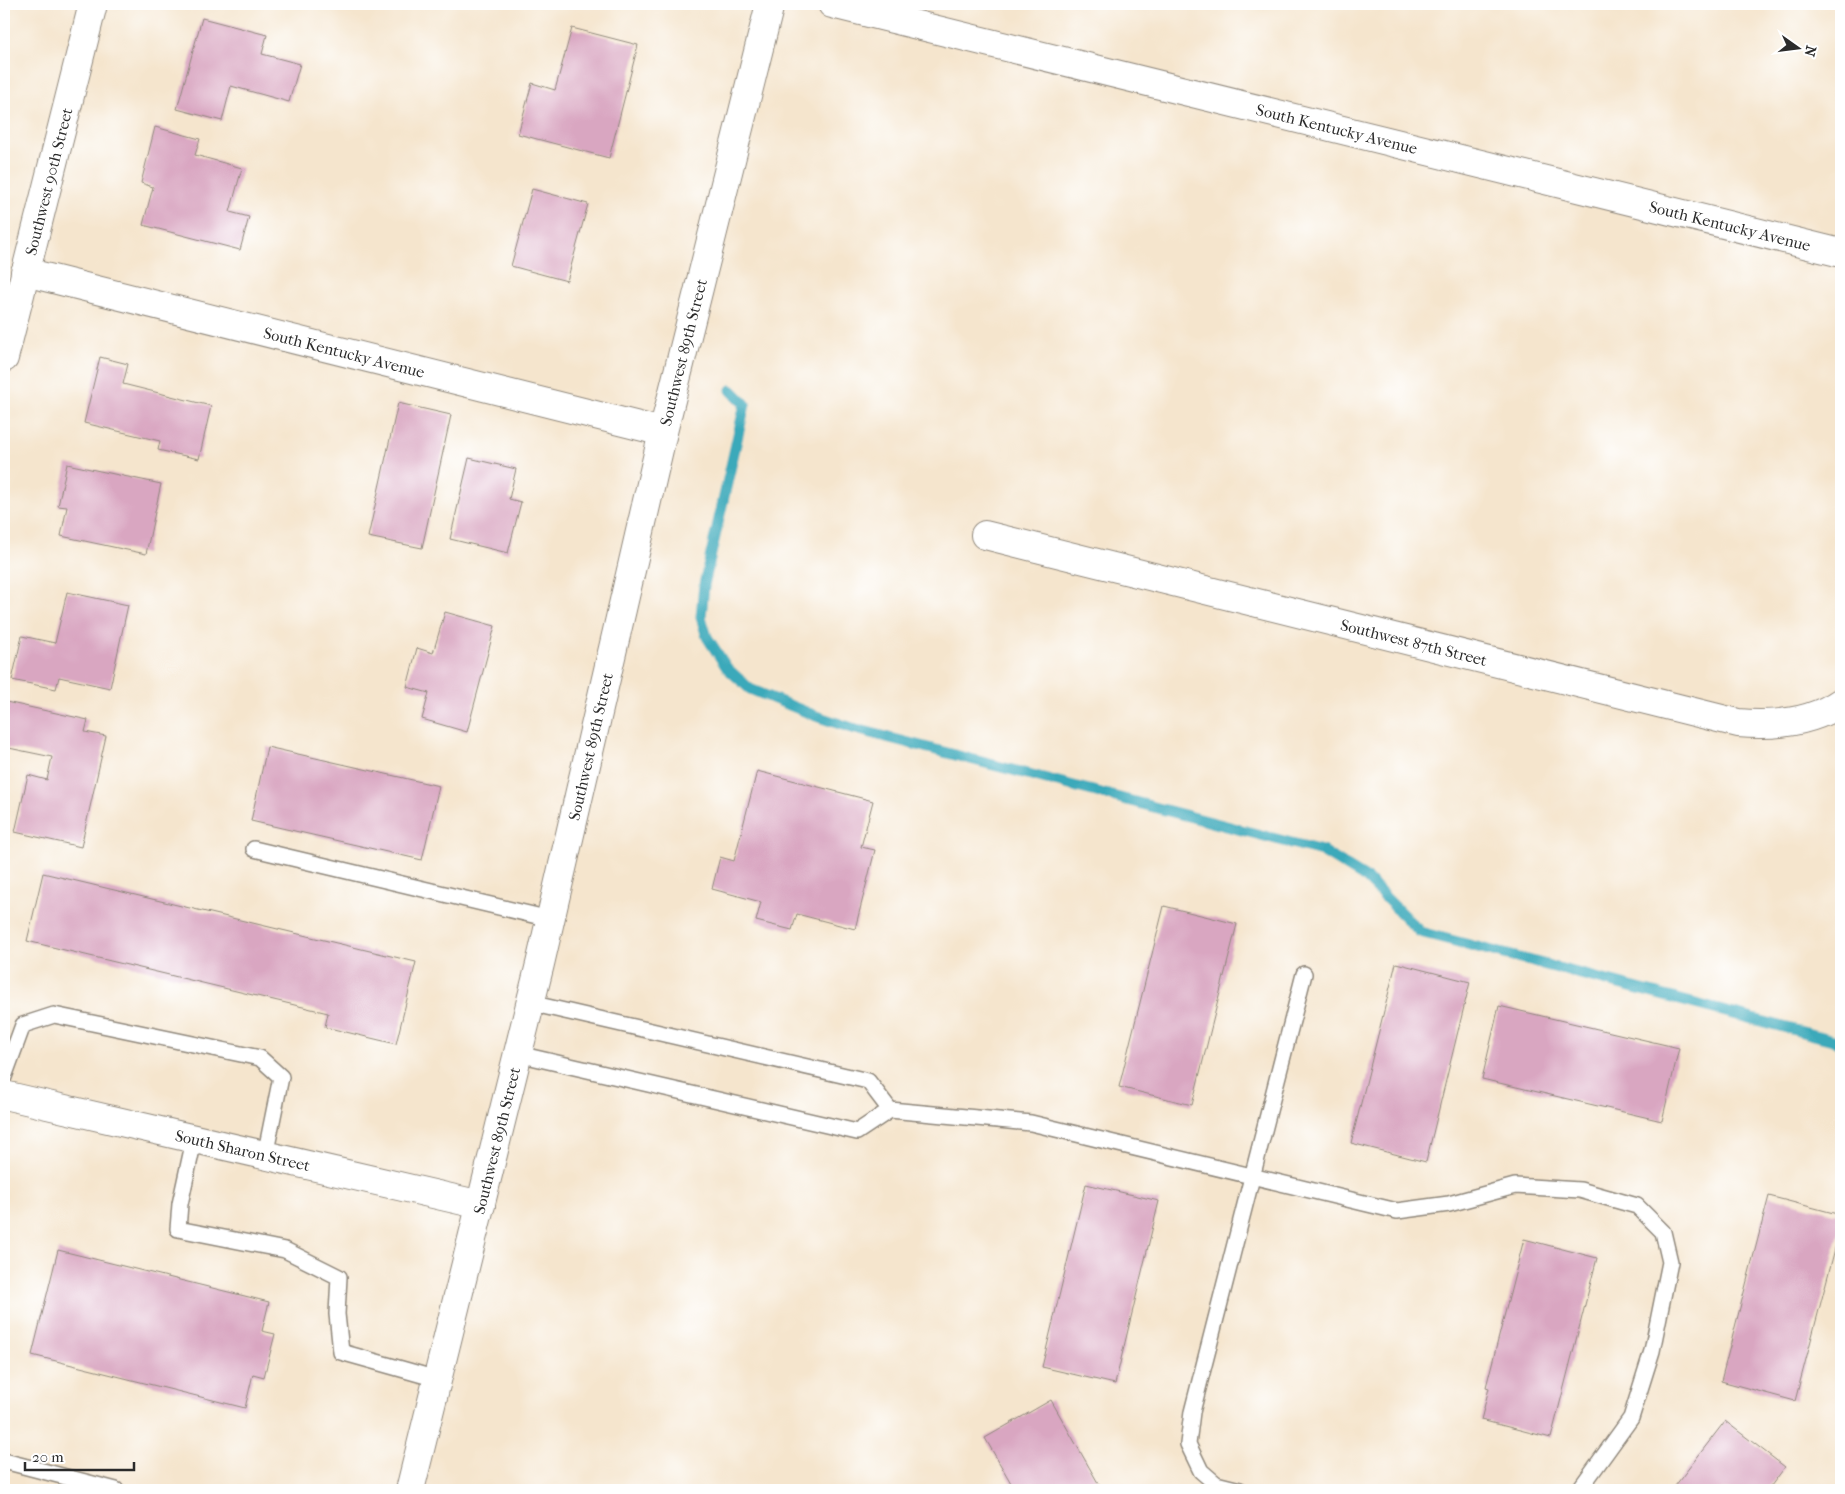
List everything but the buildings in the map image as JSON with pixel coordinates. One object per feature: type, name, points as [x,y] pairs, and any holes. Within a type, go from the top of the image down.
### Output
[{"type":"street","name":"Southwest 90th Street","points":[[4,358],[93,4]]},
{"type":"street","name":"Southwest 89th Street","points":[[410,1490],[518,1054],[663,432],[770,4]]},
{"type":"street","name":"South Kentucky Avenue","points":[[832,4],[1841,254]]},
{"type":"street","name":"South Kentucky Avenue","points":[[25,272],[663,432]]},
{"type":"street","name":"Southwest 87th Street","points":[[985,535],[1738,723],[1762,725],[1814,717],[1841,702]]},
{"type":"street","name":"South Sharon Street","points":[[4,1095],[481,1205]]},
{"type":"lane","points":[[254,849],[550,919]]},
{"type":"lane","points":[[1240,1490],[1216,1484],[1201,1471],[1188,1444],[1192,1412],[1304,974]]},
{"type":"lane","points":[[530,1003],[868,1081],[890,1110]]},
{"type":"lane","points":[[4,1077],[23,1025],[54,1015],[260,1058],[281,1077],[265,1156]]},
{"type":"lane","points":[[518,1054],[857,1132],[890,1110],[1031,1123],[1397,1211],[1449,1204],[1515,1186],[1580,1190],[1637,1206],[1663,1232],[1670,1262],[1652,1351],[1631,1418],[1579,1490]]},
{"type":"lane","points":[[194,1140],[180,1204],[178,1229],[285,1250],[339,1277],[336,1314],[341,1352],[437,1379]]},
{"type":"lane","points":[[4,1462],[116,1490]]},
{"type":"waterway","points":[[731,390],[745,404],[704,585],[701,617],[707,637],[727,668],[750,689],[816,716],[852,728],[1322,851],[1366,878],[1420,932],[1833,1040],[1841,1045]]}]
